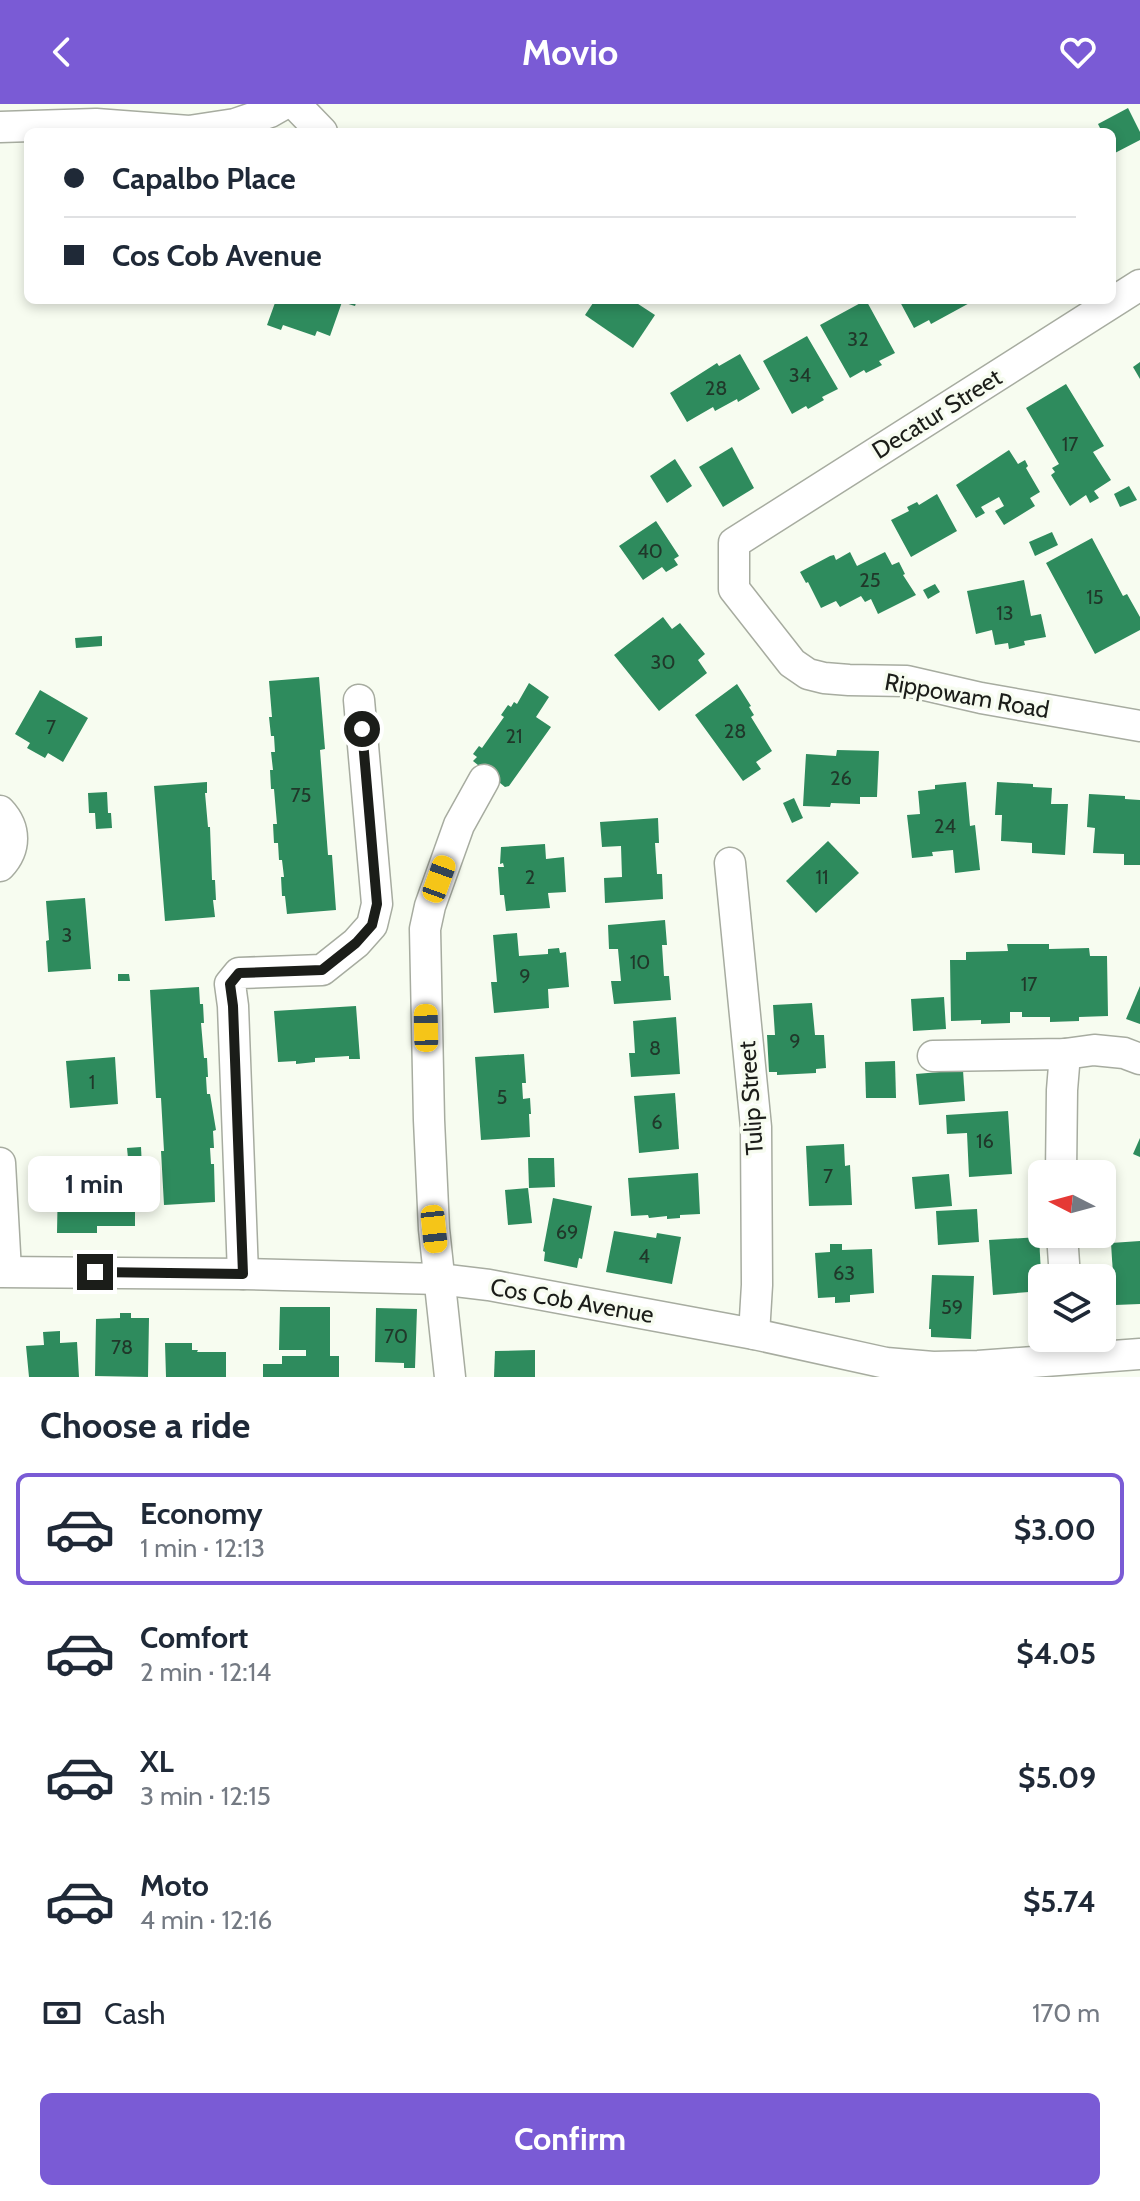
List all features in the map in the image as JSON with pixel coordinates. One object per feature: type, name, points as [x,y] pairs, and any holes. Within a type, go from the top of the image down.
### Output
[{"type":"street","points":[[209,128],[235,124],[284,104]]},
{"type":"street","points":[[295,104],[318,128]]},
{"type":"street","points":[[0,127],[96,124],[149,128]]},
{"type":"street","name":"Decatur Street","points":[[1116,300],[1140,285]]},
{"type":"street","name":"Decatur Street","points":[[734,543],[1110,304]]},
{"type":"street","name":"Rippowam Road","points":[[734,543],[734,589],[792,663],[808,674],[849,680],[907,681],[981,698],[1140,726]]},
{"type":"street","points":[[243,1274],[230,984],[239,973],[322,970],[356,943],[372,925],[377,904],[359,700]]},
{"type":"street","points":[[450,1377],[434,1229],[425,929],[459,825],[484,780]]},
{"type":"street","points":[[0,811],[9,822],[13,843],[0,866]]},
{"type":"street","name":"Tulip Street","points":[[730,863],[756,1127],[757,1285],[754,1334]]},
{"type":"street","points":[[933,1056],[1065,1054],[1094,1050],[1124,1053],[1140,1059]]},
{"type":"street","points":[[1061,1160],[1065,1054]]},
{"type":"street","points":[[0,1163],[3,1272]]},
{"type":"street","name":"Cos Cob Avenue","points":[[3,1272],[439,1279],[489,1285],[754,1334],[886,1363],[917,1366],[978,1366],[1140,1354]]},
{"type":"building","points":[[1128,108],[1140,132],[1140,140],[1116,152],[1116,128],[1100,128],[1098,124]]},
{"type":"building","points":[[275,304],[341,304],[330,336],[317,331],[315,336],[283,325],[281,330],[267,325]]},
{"type":"building","points":[[592,304],[638,304],[655,315],[633,348],[585,315]]},
{"type":"building","points":[[859,304],[868,304],[895,353],[879,361],[882,365],[850,378],[820,325]]},
{"type":"building","points":[[901,304],[968,304],[931,324],[929,320],[914,328]]},
{"type":"building","points":[[807,336],[838,389],[808,409],[806,406],[792,414],[763,361]]},
{"type":"building","points":[[740,354],[760,389],[715,411],[713,407],[687,422],[670,393],[717,363],[719,366]]},
{"type":"building","points":[[1140,362],[1140,379],[1133,367]]},
{"type":"building","points":[[1066,384],[1104,446],[1093,452],[1111,480],[1094,491],[1099,498],[1090,503],[1086,495],[1070,506],[1051,475],[1055,472],[1052,468],[1059,464],[1026,408]]},
{"type":"building","points":[[732,447],[754,488],[723,507],[699,467]]},
{"type":"building","points":[[1009,450],[1018,464],[1025,460],[1028,466],[1026,468],[1040,492],[1030,498],[1035,506],[1004,525],[995,511],[1004,506],[999,497],[981,507],[985,513],[976,518],[956,485]]},
{"type":"building","points":[[675,459],[692,486],[667,503],[650,476]]},
{"type":"building","points":[[1129,486],[1137,500],[1120,507],[1114,494]]},
{"type":"building","points":[[937,494],[957,531],[911,557],[891,520],[909,511],[907,507],[917,502],[919,505]]},
{"type":"building","points":[[656,521],[679,556],[674,559],[678,565],[666,572],[662,567],[643,580],[619,546]]},
{"type":"building","points":[[1052,532],[1058,545],[1035,556],[1029,542]]},
{"type":"building","points":[[1092,538],[1123,596],[1127,594],[1140,617],[1140,630],[1095,654],[1046,563]]},
{"type":"building","points":[[850,552],[857,566],[885,552],[892,565],[899,562],[916,595],[878,614],[871,599],[865,602],[861,596],[840,607],[836,601],[821,608],[800,572],[830,556],[834,555],[836,560]]},
{"type":"building","points":[[1024,580],[1031,616],[1041,614],[1046,637],[1024,641],[1025,645],[1009,649],[1008,643],[995,645],[992,630],[976,634],[967,591]]},
{"type":"building","points":[[935,584],[940,592],[928,599],[923,590]]},
{"type":"building","points":[[663,617],[672,629],[680,623],[705,654],[698,660],[707,673],[659,711],[614,655]]},
{"type":"building","points":[[102,636],[102,646],[76,648],[75,638]]},
{"type":"building","points":[[319,677],[325,749],[320,750],[328,855],[332,855],[336,910],[287,914],[285,896],[282,896],[282,860],[279,860],[278,843],[274,843],[273,824],[277,824],[270,770],[273,770],[271,752],[275,752],[269,717],[272,717],[269,681]]},
{"type":"building","points":[[529,683],[549,697],[536,717],[551,727],[509,786],[505,787],[473,761],[477,757],[473,754],[479,746],[482,748],[504,717],[501,715],[508,705],[517,704]]},
{"type":"building","points":[[737,684],[751,706],[754,715],[751,717],[772,751],[756,762],[761,769],[743,781],[695,715]]},
{"type":"building","points":[[40,690],[88,718],[63,762],[48,753],[45,758],[27,748],[30,743],[15,734]]},
{"type":"building","points":[[837,750],[879,751],[877,797],[860,797],[860,804],[803,806],[806,754],[836,756]]},
{"type":"building","points":[[207,782],[205,793],[212,880],[215,880],[215,917],[165,921],[154,786]]},
{"type":"building","points":[[966,782],[970,826],[975,825],[980,870],[955,873],[953,850],[912,858],[907,815],[920,814],[918,791],[935,789],[935,785]]},
{"type":"building","points":[[997,782],[1052,788],[1051,804],[1068,804],[1065,855],[1032,853],[1032,843],[1001,841],[1002,815],[995,815]]},
{"type":"building","points":[[107,792],[112,828],[96,829],[95,813],[89,813],[88,793]]},
{"type":"building","points":[[1089,794],[1140,800],[1140,865],[1124,865],[1124,854],[1093,853],[1095,828],[1087,827]]},
{"type":"building","points":[[794,798],[803,818],[792,823],[783,803]]},
{"type":"building","points":[[658,818],[659,843],[655,843],[657,874],[662,874],[663,899],[605,903],[604,878],[622,877],[621,846],[602,847],[600,822]]},
{"type":"building","points":[[828,841],[859,873],[816,913],[786,881]]},
{"type":"building","points":[[545,844],[546,859],[564,857],[566,892],[548,893],[550,908],[506,911],[504,895],[500,895],[498,867],[504,867],[503,863],[500,864],[501,847]]},
{"type":"building","points":[[85,898],[91,969],[48,972],[46,901]]},
{"type":"building","points":[[665,920],[667,945],[662,945],[664,976],[669,976],[671,1000],[614,1004],[611,981],[621,981],[618,949],[609,949],[608,925]]},
{"type":"building","points":[[517,933],[519,956],[548,954],[548,949],[559,948],[560,953],[566,952],[569,987],[548,989],[549,1008],[494,1013],[491,982],[497,982],[493,935]]},
{"type":"building","points":[[1007,944],[1049,944],[1049,949],[1089,948],[1090,956],[1107,956],[1108,1016],[1050,1022],[1050,1017],[1022,1017],[1022,1012],[1010,1012],[1010,1023],[951,1021],[950,960],[966,960],[966,952],[1008,951]]},
{"type":"building","points":[[118,974],[129,974],[130,981],[118,981]]},
{"type":"building","points":[[1140,986],[1140,1024],[1126,1019]]},
{"type":"building","points":[[199,987],[200,1004],[203,1004],[204,1023],[201,1023],[204,1058],[207,1058],[207,1094],[210,1094],[216,1130],[213,1131],[214,1148],[210,1148],[211,1164],[214,1164],[215,1202],[164,1205],[161,1098],[156,1098],[150,990]]},
{"type":"building","points":[[944,997],[946,1029],[913,1031],[911,999]]},
{"type":"building","points":[[812,1003],[815,1035],[824,1035],[826,1068],[816,1069],[816,1073],[777,1075],[777,1072],[769,1072],[767,1035],[775,1035],[773,1005]]},
{"type":"building","points":[[356,1006],[360,1059],[349,1059],[349,1056],[315,1058],[315,1062],[296,1064],[296,1061],[278,1062],[274,1011]]},
{"type":"building","points":[[676,1017],[680,1074],[631,1077],[629,1053],[635,1053],[633,1021]]},
{"type":"building","points":[[524,1054],[526,1083],[522,1083],[523,1099],[530,1098],[530,1137],[481,1140],[475,1057]]},
{"type":"building","points":[[115,1057],[118,1104],[70,1108],[66,1061]]},
{"type":"building","points":[[895,1061],[896,1098],[866,1098],[865,1062]]},
{"type":"building","points":[[963,1070],[965,1101],[919,1105],[916,1074]]},
{"type":"building","points":[[675,1093],[679,1149],[639,1153],[634,1096]]},
{"type":"building","points":[[1008,1111],[1012,1174],[969,1177],[967,1133],[947,1134],[946,1115]]},
{"type":"building","points":[[1140,1138],[1140,1157],[1133,1154]]},
{"type":"building","points":[[844,1144],[845,1166],[850,1165],[852,1205],[809,1206],[806,1146]]},
{"type":"building","points":[[141,1147],[142,1168],[129,1168],[127,1148]]},
{"type":"building","points":[[528,1158],[554,1158],[555,1187],[529,1188]]},
{"type":"building","points":[[698,1173],[700,1214],[667,1219],[667,1216],[631,1216],[628,1178]]},
{"type":"building","points":[[949,1174],[952,1206],[915,1209],[912,1177]]},
{"type":"building","points":[[75,1177],[122,1180],[122,1196],[135,1196],[135,1226],[97,1226],[97,1233],[57,1233],[58,1179],[75,1180]]},
{"type":"building","points":[[528,1188],[532,1223],[508,1225],[505,1190]]},
{"type":"building","points":[[553,1198],[592,1206],[582,1259],[579,1258],[577,1268],[544,1261],[543,1251]]},
{"type":"building","points":[[977,1209],[979,1242],[938,1245],[936,1211]]},
{"type":"building","points":[[614,1231],[656,1238],[657,1233],[681,1237],[672,1284],[606,1272]]},
{"type":"building","points":[[1028,1238],[1028,1248],[1040,1248],[1040,1264],[1028,1264],[1028,1292],[993,1295],[989,1240]]},
{"type":"building","points":[[1140,1241],[1140,1304],[1116,1305],[1116,1264],[1112,1264],[1111,1248],[1116,1248],[1116,1243]]},
{"type":"building","points":[[830,1244],[842,1244],[842,1250],[872,1249],[874,1293],[850,1295],[850,1302],[835,1303],[835,1297],[818,1298],[815,1253],[830,1252]]},
{"type":"building","points":[[932,1275],[974,1276],[971,1339],[931,1337]]},
{"type":"building","points":[[280,1307],[330,1307],[330,1356],[339,1356],[339,1377],[263,1377],[263,1364],[282,1364],[282,1356],[306,1356],[306,1350],[279,1350]]},
{"type":"building","points":[[376,1308],[417,1309],[415,1368],[404,1368],[404,1363],[375,1362]]},
{"type":"building","points":[[120,1313],[131,1313],[131,1318],[149,1318],[148,1377],[95,1376],[96,1319],[120,1318]]},
{"type":"building","points":[[60,1331],[60,1343],[77,1342],[79,1377],[29,1377],[26,1346],[44,1345],[43,1332]]},
{"type":"building","points":[[165,1343],[192,1343],[192,1350],[197,1352],[226,1352],[226,1377],[166,1377]]},
{"type":"building","points":[[535,1350],[535,1377],[494,1377],[495,1351]]},
{"type":"route","points":[[95,1272],[243,1274],[230,984],[239,973],[322,970],[356,943],[372,925],[377,904],[362,729]]}]
